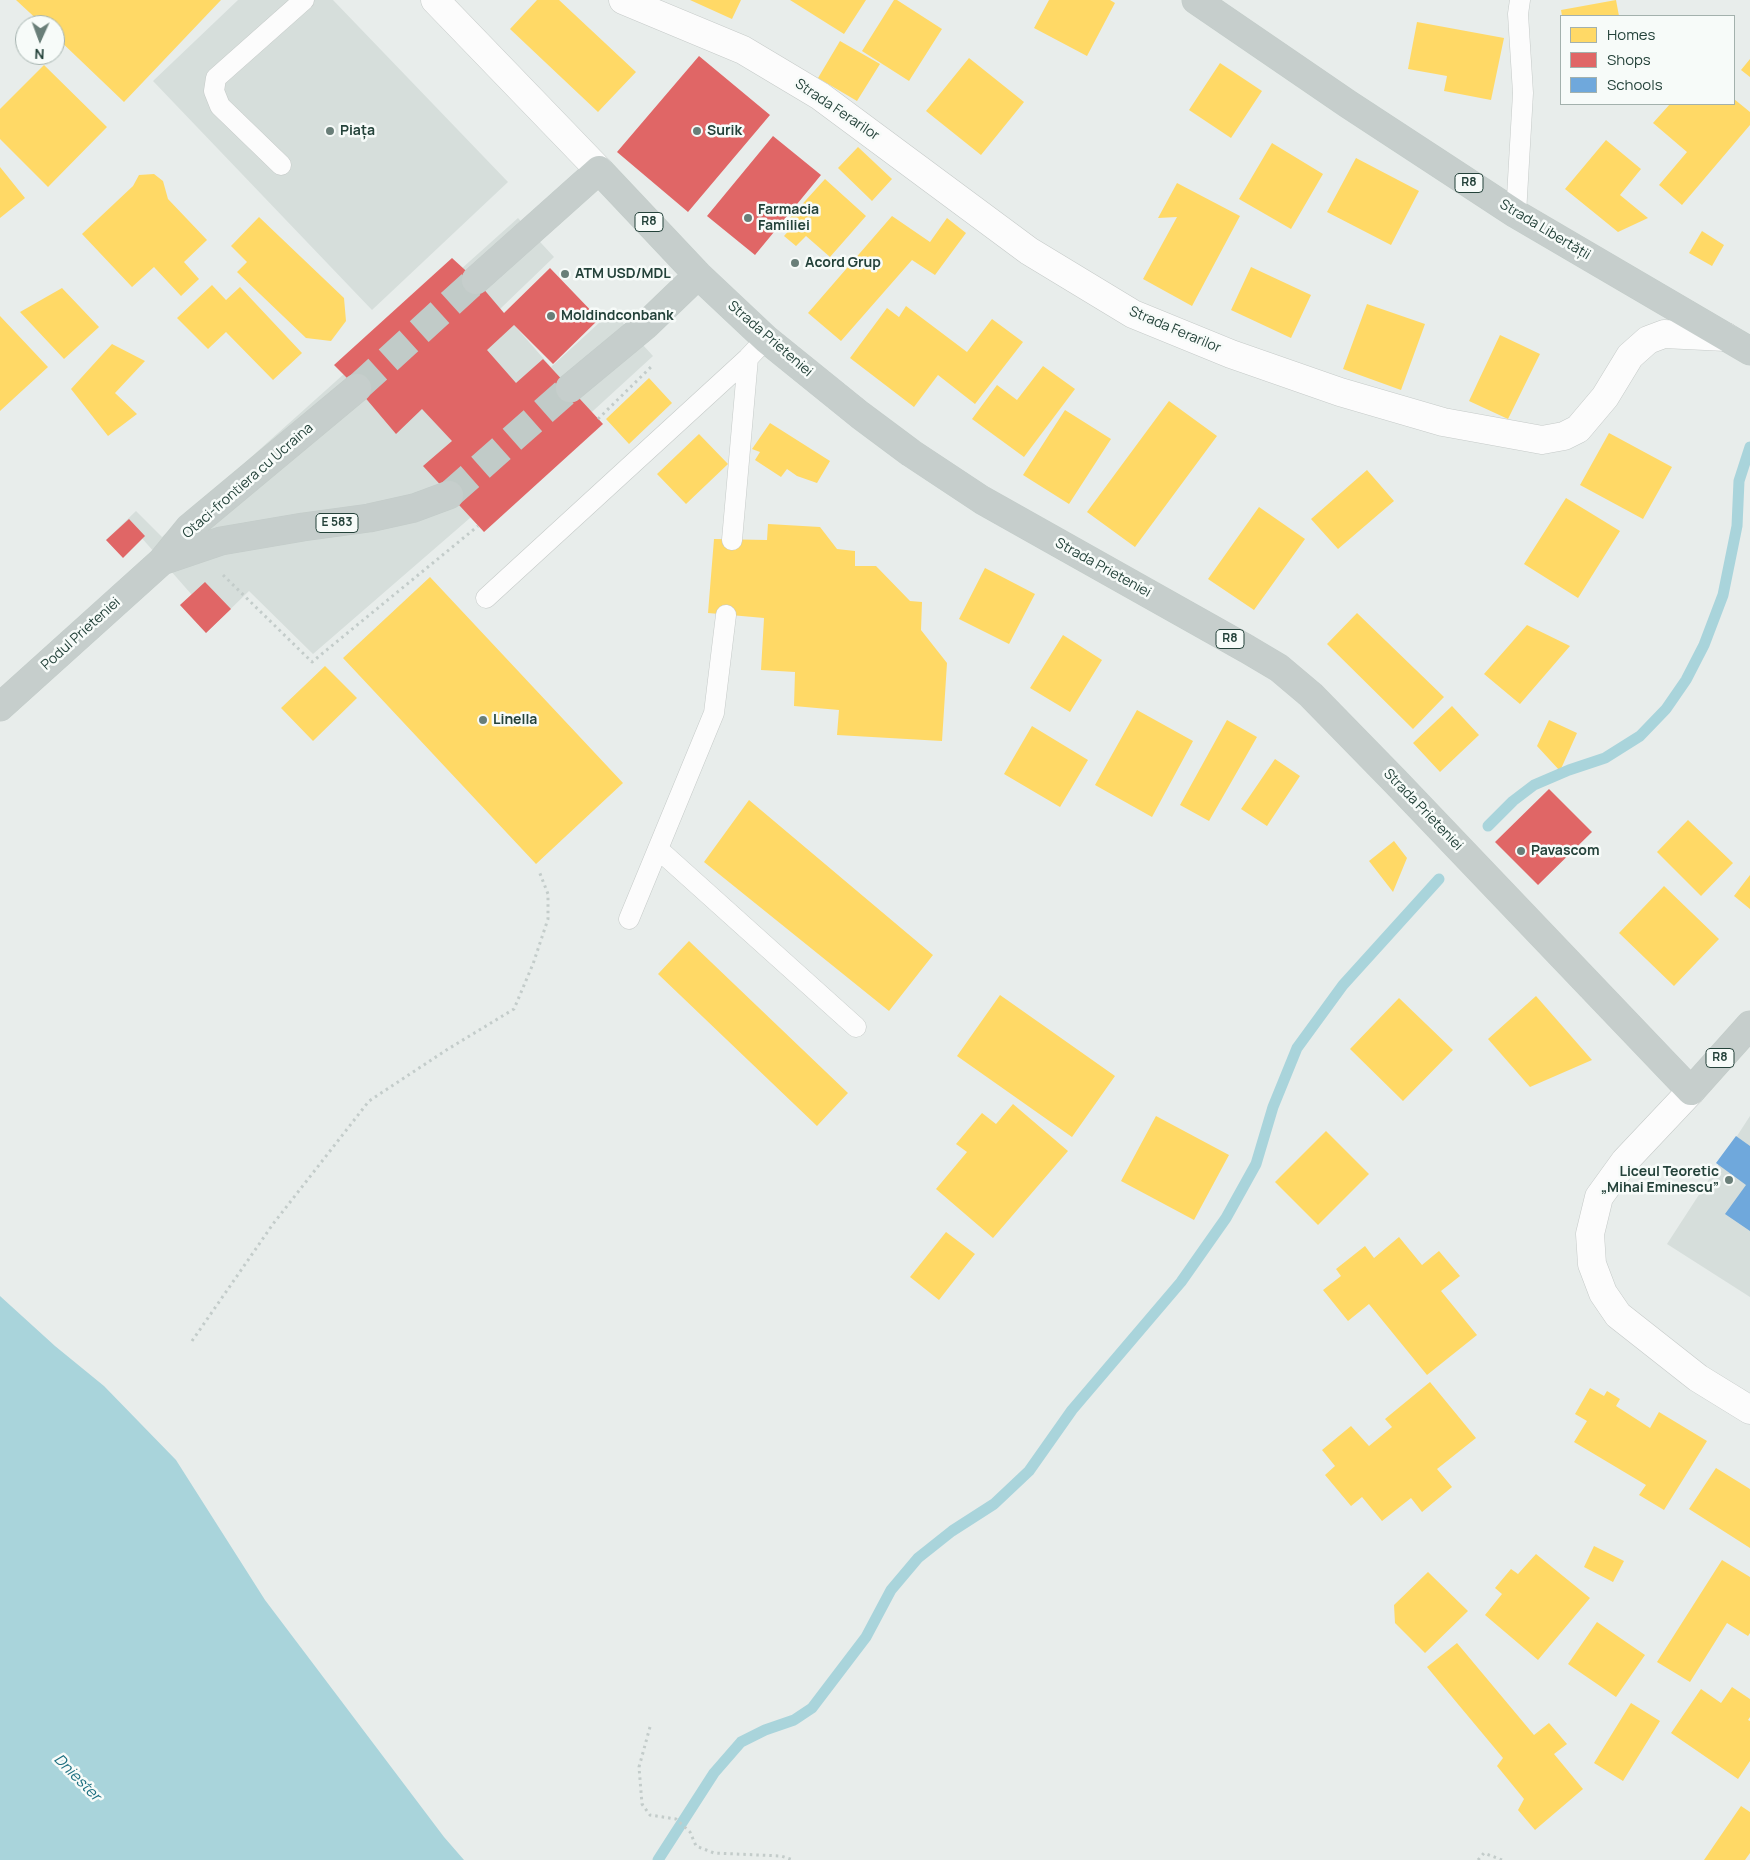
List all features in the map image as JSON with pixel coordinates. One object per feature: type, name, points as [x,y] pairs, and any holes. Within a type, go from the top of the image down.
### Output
[{"type":"highway","name":"Strada Libertății","points":[[1196,0],[1262,46],[1516,214],[1750,351]]},
{"type":"highway","name":"Strada Prieteniei","points":[[599,170],[698,275],[766,339],[860,415],[911,453],[982,500],[1248,649],[1278,668],[1311,695],[1691,1092]]},
{"type":"highway","points":[[476,280],[599,170]]},
{"type":"highway","points":[[570,388],[646,325],[698,275]]},
{"type":"highway","name":"Otaci-frontiera cu Ucraina","points":[[162,561],[189,528],[358,388]]},
{"type":"highway","name":"Otaci-frontiera cu Ucraina","points":[[162,561],[222,541],[369,518],[414,508],[450,495]]},
{"type":"highway","name":"Podul Prieteniei","points":[[0,707],[162,561]]},
{"type":"highway","name":"R8","points":[[1691,1092],[1750,1025]]},
{"type":"street","name":"Strada Prieteniei","points":[[435,0],[599,170]]},
{"type":"street","name":"Strada Ferarilor","points":[[623,0],[743,50],[820,96],[1029,251],[1133,314],[1231,354],[1350,395],[1443,422],[1542,440],[1564,436],[1578,429],[1605,398],[1630,356],[1648,340],[1664,334],[1726,338]]},
{"type":"street","points":[[1691,1092],[1625,1161],[1599,1197],[1590,1234],[1592,1264],[1603,1293],[1618,1315],[1698,1378],[1750,1410]]},
{"type":"lane","points":[[281,165],[220,106],[214,91],[216,78],[304,0]]},
{"type":"lane","points":[[1516,214],[1523,93],[1518,14],[1520,0]]},
{"type":"lane","points":[[486,598],[748,358],[766,339]]},
{"type":"lane","points":[[732,540],[748,358]]},
{"type":"lane","points":[[629,919],[714,713],[726,615]]},
{"type":"lane","points":[[658,849],[856,1027]]},
{"type":"path","points":[[598,419],[657,361]]},
{"type":"path","points":[[220,574],[227,578],[312,662],[478,526]]},
{"type":"path","points":[[192,1342],[272,1224],[369,1101],[448,1049],[514,1009],[533,964],[548,919],[548,894],[539,871]]},
{"type":"path","points":[[650,1727],[639,1767],[642,1804],[650,1815],[676,1819],[690,1832],[696,1846],[714,1853],[781,1856],[793,1860]]},
{"type":"path","points":[[1478,1860],[1484,1853],[1502,1860]]},
{"type":"shaded area","name":"Piața","points":[[238,0],[333,0],[508,182],[372,310],[153,81]]},
{"type":"shaded area","points":[[518,218],[554,257],[500,309],[551,367],[612,311],[653,356],[582,421],[313,654],[249,591],[206,633],[180,605],[192,595],[140,536],[123,557],[106,540],[136,511],[162,537]]},
{"type":"shaded area","name":"Liceul Teoretic „Mihai Eminescu”","points":[[1750,1116],[1750,1297],[1667,1244]]},
{"type":"water","name":"Dniester","points":[[0,1296],[55,1346],[104,1386],[176,1460],[265,1600],[444,1837],[464,1860],[0,1860]]},
{"type":"building: Homes","points":[[16,0],[221,0],[124,102],[65,46],[65,15],[32,15]]},
{"type":"building: Homes","points":[[537,0],[559,0],[636,72],[598,112],[510,29]]},
{"type":"building: Homes","points":[[690,0],[741,0],[732,19]]},
{"type":"building: Homes","points":[[790,0],[866,0],[844,34]]},
{"type":"building: Homes","points":[[894,0],[897,0],[942,29],[909,81],[862,51]]},
{"type":"building: Homes","points":[[1049,0],[1110,0],[1115,3],[1087,56],[1034,28]]},
{"type":"building: Homes","points":[[1616,0],[1619,15],[1562,15],[1561,10]]},
{"type":"building: Homes","points":[[1417,22],[1504,38],[1491,100],[1444,91],[1447,76],[1408,69]]},
{"type":"building: Homes","points":[[840,41],[880,64],[857,101],[818,78]]},
{"type":"building: Homes","points":[[969,58],[1024,102],[981,155],[926,111]]},
{"type":"building: Homes","points":[[1750,59],[1750,77],[1741,70]]},
{"type":"building: Homes","points":[[1220,63],[1262,91],[1231,138],[1189,110]]},
{"type":"building: Homes","points":[[44,65],[107,127],[48,187],[0,139],[0,109]]},
{"type":"building: Homes","points":[[1735,100],[1750,112],[1750,125],[1682,205],[1659,185],[1687,152],[1653,123],[1669,105],[1735,105]]},
{"type":"building: Homes","points":[[1606,140],[1641,169],[1620,195],[1648,218],[1618,232],[1565,189]]},
{"type":"building: Homes","points":[[1272,143],[1323,174],[1291,229],[1239,199]]},
{"type":"building: Homes","points":[[858,147],[892,179],[872,201],[838,168]]},
{"type":"building: Homes","points":[[1356,158],[1419,191],[1391,245],[1327,212]]},
{"type":"building: Homes","points":[[0,167],[25,198],[0,218]]},
{"type":"building: Homes","points":[[154,174],[163,181],[168,199],[207,240],[184,262],[199,279],[181,296],[154,267],[132,287],[82,234],[133,186],[139,175]]},
{"type":"building: Homes","points":[[825,179],[866,216],[830,257],[806,236],[796,246],[784,236],[793,226],[787,221]]},
{"type":"building: Homes","points":[[1177,183],[1240,216],[1192,306],[1143,279],[1177,217],[1158,218]]},
{"type":"building: Homes","points":[[892,216],[930,242],[947,218],[966,233],[935,275],[912,260],[841,341],[808,313]]},
{"type":"building: Homes","points":[[259,217],[344,298],[346,321],[331,341],[306,338],[237,272],[247,262],[231,246]]},
{"type":"building: Homes","points":[[1702,231],[1724,245],[1712,266],[1689,253]]},
{"type":"building: Homes","points":[[1251,267],[1311,295],[1291,338],[1231,310]]},
{"type":"building: Homes","points":[[212,285],[226,300],[240,287],[302,353],[273,380],[226,332],[208,349],[177,318]]},
{"type":"building: Homes","points":[[62,288],[99,327],[64,359],[20,312]]},
{"type":"building: Homes","points":[[1367,304],[1425,324],[1401,390],[1343,369]]},
{"type":"building: Homes","points":[[906,306],[967,352],[992,319],[1023,342],[975,404],[938,375],[914,407],[850,358],[887,308],[899,317]]},
{"type":"building: Homes","points":[[0,316],[48,367],[0,411]]},
{"type":"building: Homes","points":[[1500,335],[1540,354],[1508,419],[1469,401]]},
{"type":"building: Homes","points":[[112,344],[145,361],[115,393],[137,414],[108,436],[71,389]]},
{"type":"building: Homes","points":[[1043,366],[1075,389],[1024,457],[972,419],[997,385],[1017,400]]},
{"type":"building: Homes","points":[[649,378],[672,403],[629,444],[606,419]]},
{"type":"building: Homes","points":[[1169,401],[1217,436],[1135,547],[1087,512]]},
{"type":"building: Homes","points":[[1065,410],[1111,439],[1069,504],[1023,475]]},
{"type":"building: Homes","points":[[770,423],[830,461],[817,483],[797,476],[787,469],[781,477],[755,460],[760,452],[752,449]]},
{"type":"building: Homes","points":[[1609,433],[1672,467],[1643,519],[1580,485]]},
{"type":"building: Homes","points":[[699,434],[728,464],[686,504],[657,474]]},
{"type":"building: Homes","points":[[1367,470],[1394,501],[1338,549],[1311,519]]},
{"type":"building: Homes","points":[[1566,498],[1620,531],[1578,598],[1524,564]]},
{"type":"building: Homes","points":[[1259,507],[1305,539],[1254,610],[1208,579]]},
{"type":"building: Homes","points":[[768,524],[820,527],[837,549],[855,551],[855,566],[876,566],[910,601],[922,602],[921,630],[947,663],[942,741],[837,735],[839,710],[794,706],[795,672],[761,670],[764,618],[708,613],[714,539],[767,540]]},
{"type":"building: Homes","points":[[985,568],[1035,594],[1009,644],[959,619]]},
{"type":"building: Homes","name":"Linella","points":[[430,577],[623,783],[536,864],[343,658]]},
{"type":"building: Homes","points":[[1357,613],[1444,697],[1413,729],[1327,644]]},
{"type":"building: Homes","points":[[1527,625],[1570,646],[1520,704],[1484,674]]},
{"type":"building: Homes","points":[[1063,635],[1102,660],[1070,712],[1030,688]]},
{"type":"building: Homes","points":[[325,666],[357,698],[313,741],[281,708]]},
{"type":"building: Homes","points":[[1452,706],[1479,735],[1440,772],[1413,743]]},
{"type":"building: Homes","points":[[1137,710],[1193,741],[1152,817],[1095,785]]},
{"type":"building: Homes","points":[[1227,720],[1257,737],[1209,821],[1180,805]]},
{"type":"building: Homes","points":[[1549,720],[1577,733],[1560,771],[1537,746]]},
{"type":"building: Homes","points":[[1032,726],[1088,760],[1060,807],[1004,774]]},
{"type":"building: Homes","points":[[1275,759],[1300,776],[1267,826],[1241,809]]},
{"type":"building: Homes","points":[[749,800],[933,955],[889,1011],[704,862]]},
{"type":"building: Homes","points":[[1688,820],[1733,863],[1701,896],[1657,852]]},
{"type":"building: Homes","points":[[1394,841],[1407,858],[1393,892],[1369,861]]},
{"type":"building: Homes","points":[[1750,875],[1750,909],[1734,896]]},
{"type":"building: Homes","points":[[1664,886],[1719,939],[1674,986],[1619,933]]},
{"type":"building: Homes","points":[[689,941],[848,1093],[817,1126],[658,974]]},
{"type":"building: Homes","points":[[1000,995],[1115,1076],[1072,1137],[957,1056]]},
{"type":"building: Homes","points":[[1536,996],[1592,1060],[1530,1087],[1488,1039]]},
{"type":"building: Homes","points":[[1399,998],[1453,1050],[1403,1101],[1350,1049]]},
{"type":"building: Homes","points":[[1013,1104],[1068,1151],[993,1238],[936,1189],[967,1152],[956,1144],[982,1113],[996,1124]]},
{"type":"building: Homes","points":[[1156,1116],[1229,1155],[1194,1220],[1121,1181]]},
{"type":"building: Homes","points":[[1326,1131],[1369,1174],[1318,1225],[1275,1182]]},
{"type":"building: Homes","points":[[946,1232],[975,1254],[939,1300],[910,1277]]},
{"type":"building: Homes","points":[[1399,1237],[1422,1265],[1439,1251],[1460,1276],[1441,1291],[1477,1335],[1427,1375],[1369,1304],[1348,1321],[1323,1290],[1341,1276],[1336,1269],[1365,1246],[1374,1258]]},
{"type":"building: Homes","points":[[1430,1382],[1476,1438],[1437,1469],[1452,1487],[1422,1512],[1411,1498],[1382,1521],[1362,1497],[1351,1506],[1325,1475],[1335,1466],[1322,1450],[1351,1426],[1369,1446],[1392,1427],[1385,1419]]},
{"type":"building: Homes","points":[[1590,1388],[1604,1396],[1607,1391],[1620,1399],[1616,1406],[1650,1428],[1659,1412],[1707,1441],[1664,1510],[1639,1495],[1646,1485],[1574,1442],[1587,1421],[1575,1414]]},
{"type":"building: Homes","points":[[1716,1468],[1750,1489],[1750,1548],[1689,1509]]},
{"type":"building: Homes","points":[[1594,1546],[1624,1561],[1613,1582],[1584,1567]]},
{"type":"building: Homes","points":[[1536,1554],[1590,1598],[1538,1660],[1485,1615],[1502,1594],[1495,1588],[1511,1569],[1518,1574]]},
{"type":"building: Homes","points":[[1722,1560],[1750,1577],[1750,1633],[1748,1636],[1727,1623],[1690,1682],[1657,1662]]},
{"type":"building: Homes","points":[[1428,1572],[1468,1611],[1425,1653],[1395,1623],[1394,1605]]},
{"type":"building: Homes","points":[[1597,1622],[1645,1655],[1616,1697],[1568,1664]]},
{"type":"building: Homes","points":[[1457,1643],[1534,1735],[1549,1723],[1567,1744],[1554,1754],[1583,1789],[1535,1830],[1518,1810],[1524,1799],[1497,1766],[1503,1758],[1427,1667]]},
{"type":"building: Homes","points":[[1732,1687],[1750,1699],[1750,1717],[1748,1720],[1750,1721],[1750,1761],[1738,1779],[1671,1733],[1701,1689],[1721,1703]]},
{"type":"building: Homes","points":[[1631,1703],[1660,1721],[1623,1781],[1594,1763]]},
{"type":"building: Homes","points":[[1741,1806],[1750,1812],[1750,1853],[1745,1860],[1704,1860]]},
{"type":"building: Shops","points":[[699,56],[770,115],[688,212],[617,152]]},
{"type":"building: Shops","points":[[773,136],[821,175],[755,255],[707,216]]},
{"type":"building: Shops","points":[[452,258],[476,280],[504,313],[550,268],[599,319],[553,364],[514,325],[487,350],[516,383],[543,359],[603,424],[484,532],[423,466],[452,441],[422,409],[396,434],[357,388],[334,365]]},
{"type":"building: Shops","points":[[129,519],[145,536],[123,558],[106,540]]},
{"type":"building: Shops","points":[[205,582],[231,609],[206,633],[180,605]]},
{"type":"building: Shops","points":[[1549,789],[1592,832],[1538,885],[1495,842]]},
{"type":"building: Schools","points":[[1736,1136],[1750,1146],[1750,1231],[1725,1214],[1746,1185],[1716,1163]]},
{"type":"waterway","points":[[1488,826],[1513,801],[1534,785],[1569,770],[1605,758],[1640,736],[1666,709],[1686,680],[1704,645],[1723,595],[1737,526],[1739,481],[1750,447]]},
{"type":"waterway","points":[[658,1860],[714,1773],[741,1742],[765,1730],[794,1720],[812,1708],[866,1637],[891,1590],[918,1558],[952,1531],[994,1504],[1029,1471],[1072,1410],[1181,1282],[1226,1218],[1256,1164],[1273,1107],[1297,1048],[1343,985],[1439,879]]},
{"type":"tunnel","points":[[357,388],[476,280]]},
{"type":"tunnel","points":[[449,495],[570,388]]},
{"type":"place","name":"Piața","points":[[330,131]]},
{"type":"place","name":"Surik","points":[[697,131]]},
{"type":"place","name":"Farmacia Familiei","points":[[748,218]]},
{"type":"place","name":"Acord Grup","points":[[795,263]]},
{"type":"place","name":"ATM USD/MDL","points":[[565,274]]},
{"type":"place","name":"Moldindconbank","points":[[551,316]]},
{"type":"place","name":"Linella","points":[[483,720]]},
{"type":"place","name":"Pavascom","points":[[1521,851]]},
{"type":"place","name":"Liceul Teoretic „Mihai Eminescu”","points":[[1729,1180]]}]
